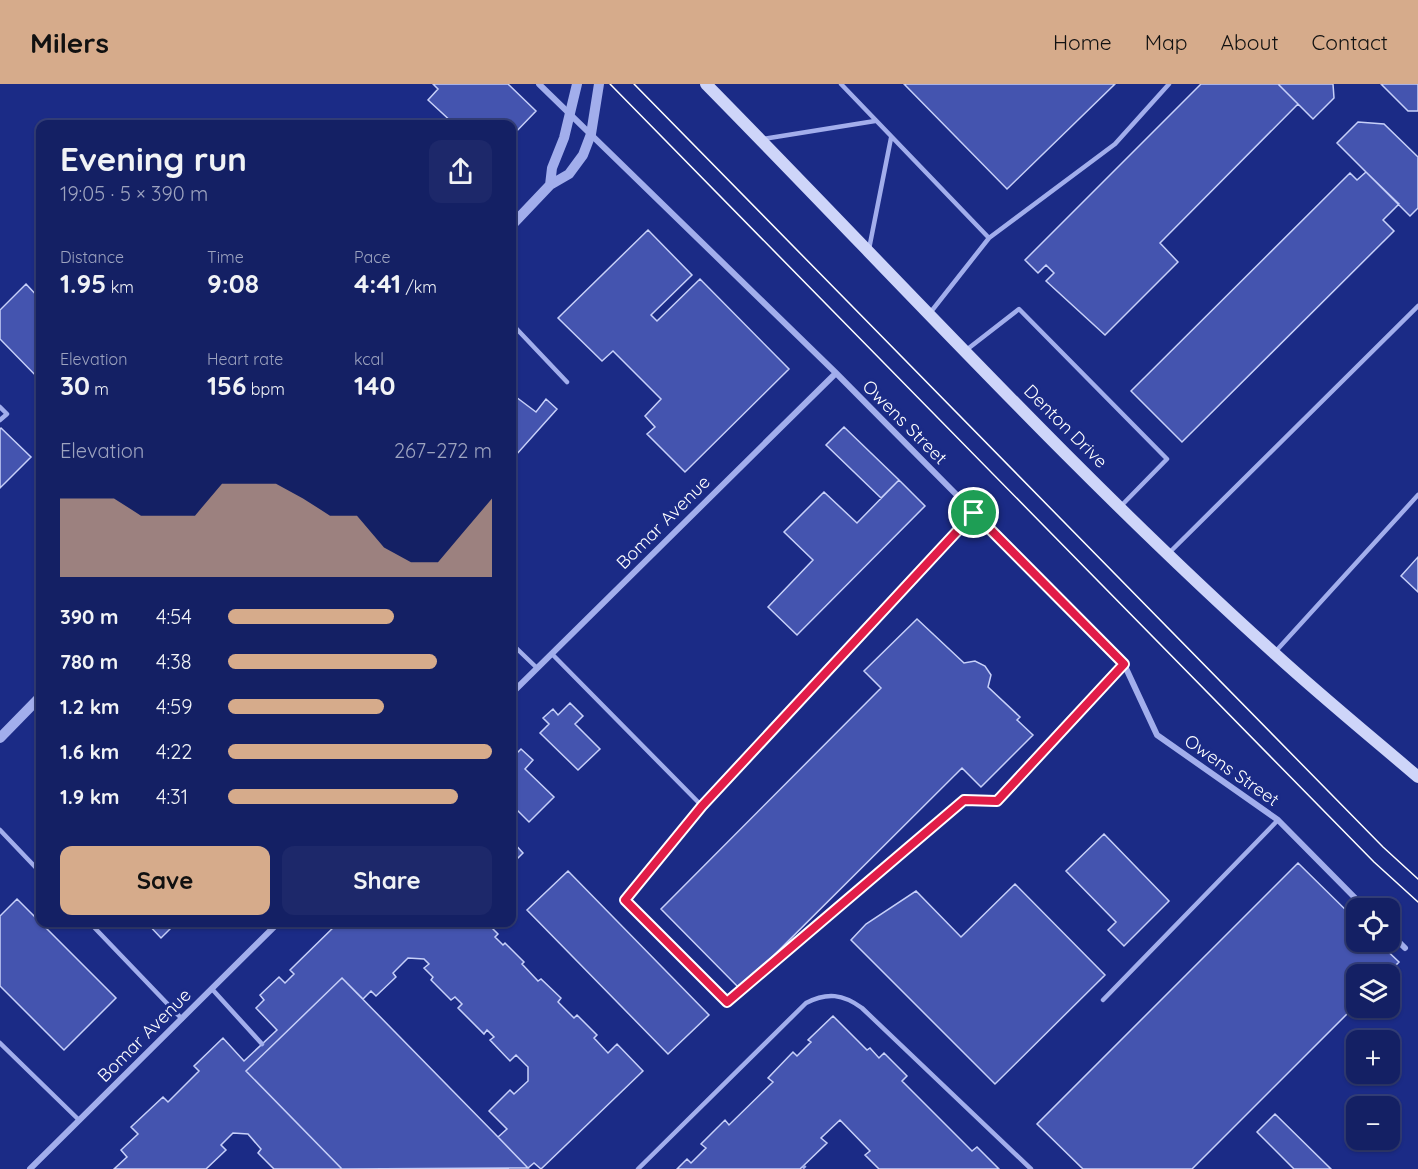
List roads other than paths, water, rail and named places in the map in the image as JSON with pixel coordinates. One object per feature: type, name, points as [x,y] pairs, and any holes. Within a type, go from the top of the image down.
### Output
[{"type":"main road","name":"Denton Drive","points":[[706,84],[928,315],[1169,553],[1274,653],[1418,777]]},
{"type":"street","name":"Owens Street","points":[[539,84],[836,373],[1124,664],[1158,735],[1278,820],[1355,898]]},
{"type":"street","points":[[550,185],[552,168],[571,115],[577,84]]},
{"type":"street","points":[[516,221],[550,185],[569,174],[583,155],[591,134],[600,84]]},
{"type":"street","name":"Bomar Avenue","points":[[516,689],[836,373]]},
{"type":"street","points":[[0,738],[36,701]]},
{"type":"street","name":"Bomar Avenue","points":[[30,1169],[274,927]]},
{"type":"street","points":[[1400,944],[1404,948]]},
{"type":"lane","points":[[841,84],[989,238]]},
{"type":"lane","points":[[928,315],[989,238],[1114,144],[1169,84]]},
{"type":"lane","points":[[761,140],[875,121]]},
{"type":"lane","points":[[868,252],[891,138]]},
{"type":"lane","points":[[1169,553],[1418,306]]},
{"type":"lane","points":[[965,351],[1019,309],[1167,459],[1121,506]]},
{"type":"lane","points":[[516,328],[567,382]]},
{"type":"lane","points":[[0,407],[7,414],[0,420]]},
{"type":"lane","points":[[1274,653],[1418,495]]},
{"type":"lane","points":[[974,513],[702,806],[625,900],[727,1002],[964,800],[997,801],[1124,664]]},
{"type":"lane","points":[[516,648],[537,668]]},
{"type":"lane","points":[[552,654],[702,806]]},
{"type":"lane","points":[[1103,1000],[1278,820]]},
{"type":"lane","points":[[0,830],[36,868]]},
{"type":"lane","points":[[94,927],[182,1019]]},
{"type":"lane","points":[[212,989],[262,1044]]},
{"type":"lane","points":[[638,1169],[806,1003],[829,995],[841,996],[862,1008],[1030,1169]]},
{"type":"lane","points":[[0,1043],[79,1120]]},
{"type":"tram line","points":[[610,84],[1374,862],[1418,902]]},
{"type":"tram line","points":[[634,84],[1383,847],[1418,879]]}]
